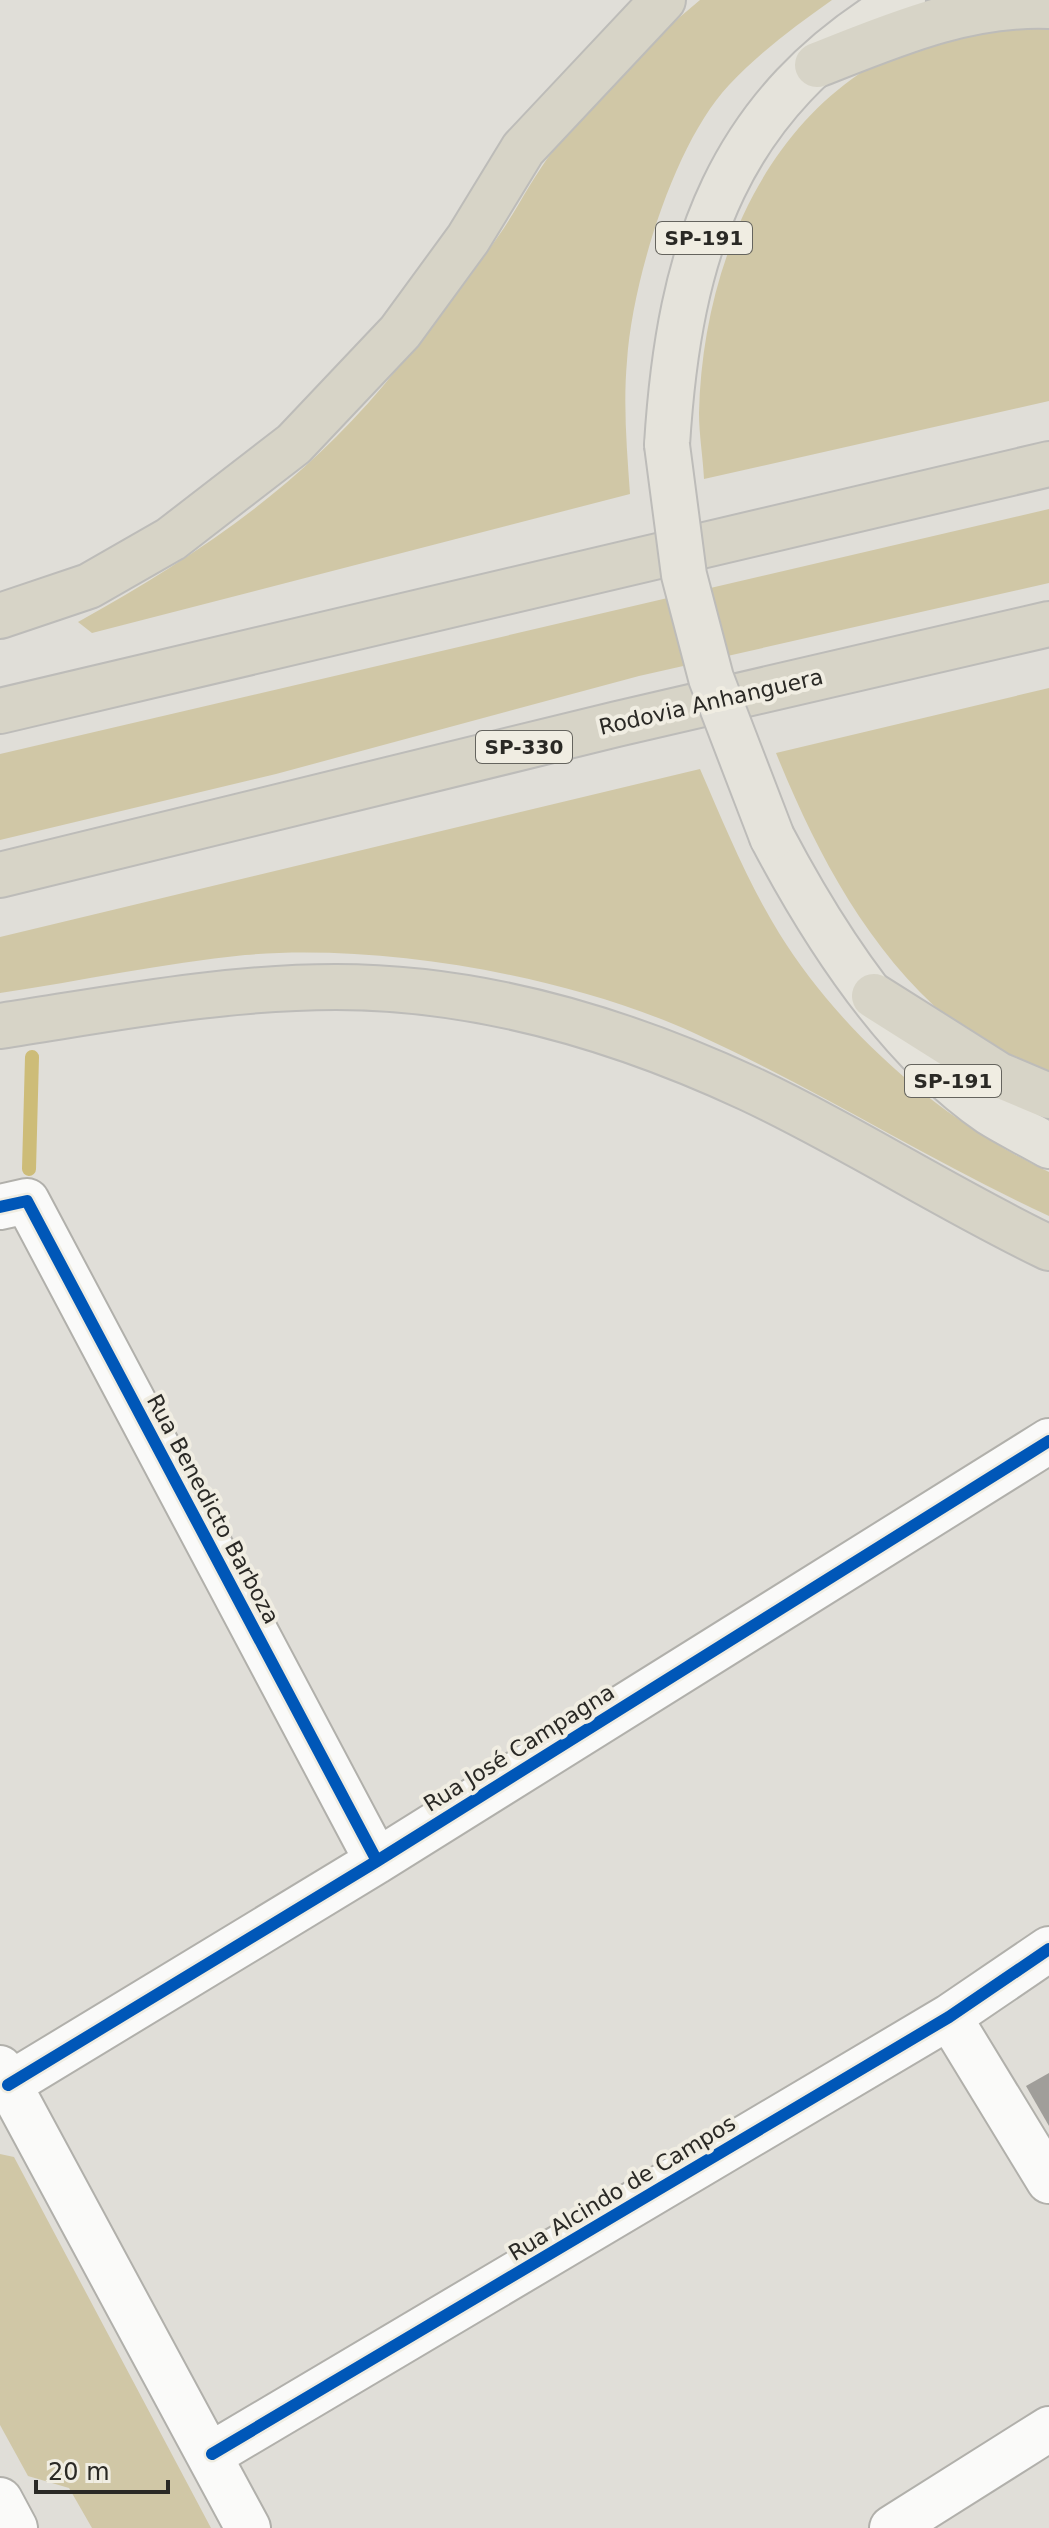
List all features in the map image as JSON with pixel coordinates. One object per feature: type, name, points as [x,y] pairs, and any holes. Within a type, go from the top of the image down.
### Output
[{"type":"highway","points":[[0,616],[89,586],[171,539],[294,444],[400,332],[468,239],[523,149],[663,0]]},
{"type":"highway","points":[[817,65],[908,29],[967,11],[1049,6]]},
{"type":"highway","points":[[0,711],[1049,464]]},
{"type":"highway","name":"Rodovia Anhanguera","points":[[0,875],[617,724],[1049,624]]},
{"type":"highway","points":[[0,1026],[208,995],[292,988],[401,990],[515,1007],[589,1026],[750,1089],[1049,1248]]},
{"type":"highway","points":[[874,996],[999,1075],[1049,1096]]},
{"type":"main road","name":"SP-191","points":[[903,0],[859,26],[788,90],[757,126],[712,214],[684,299],[672,368],[667,445],[688,590],[711,678],[772,837],[811,912],[844,961],[933,1065],[990,1112],[1049,1146]]},
{"type":"street","name":"Rua Benedicto Barboza","points":[[0,1207],[27,1201],[377,1861]]},
{"type":"street","name":"Rua José Campagna","points":[[4,2077],[377,1861],[1049,1441]]},
{"type":"street","name":"Rua Alcindo de Campos","points":[[212,2454],[949,2017],[1049,1949]]},
{"type":"street","points":[[949,2017],[1049,2181]]},
{"type":"street","points":[[4,2077],[212,2454],[248,2528]]},
{"type":"street","points":[[892,2528],[1049,2429]]},
{"type":"street","points":[[0,2500],[15,2528]]},
{"type":"shaded area","points":[[700,0],[832,0],[778,40],[729,85],[709,110],[674,177],[647,254],[631,329],[625,394],[630,494],[92,633],[78,622],[163,572],[241,519],[314,458],[349,424],[456,295],[545,161],[569,131],[641,53]]},
{"type":"shaded area","points":[[1049,23],[1049,401],[704,479],[699,413],[702,365],[710,316],[722,269],[740,223],[762,180],[789,140],[821,105],[859,74],[910,44],[956,31]]},
{"type":"shaded area","points":[[1049,509],[1049,583],[639,676],[276,774],[0,840],[0,754]]},
{"type":"shaded area","points":[[1049,688],[1049,1076],[998,1054],[959,1027],[923,995],[891,960],[838,882],[815,840],[776,753]]},
{"type":"shaded area","points":[[700,769],[736,852],[779,933],[832,1006],[933,1101],[971,1128],[1049,1172],[1049,1216],[694,1033],[591,995],[533,980],[415,959],[299,953],[214,958],[0,993],[0,937]]},
{"type":"shaded area","points":[[0,2154],[14,2157],[211,2528],[92,2528],[69,2488],[28,2476],[0,2425]]},
{"type":"building","points":[[1049,2073],[1049,2126],[1026,2086]]},
{"type":"waterway","points":[[29,1169],[32,1057]]},
{"type":"cycle path","points":[[0,1207],[27,1201],[377,1861]]},
{"type":"cycle path","points":[[8,2085],[377,1861],[1049,1441]]},
{"type":"cycle path","points":[[212,2454],[949,2017],[1049,1949]]}]
